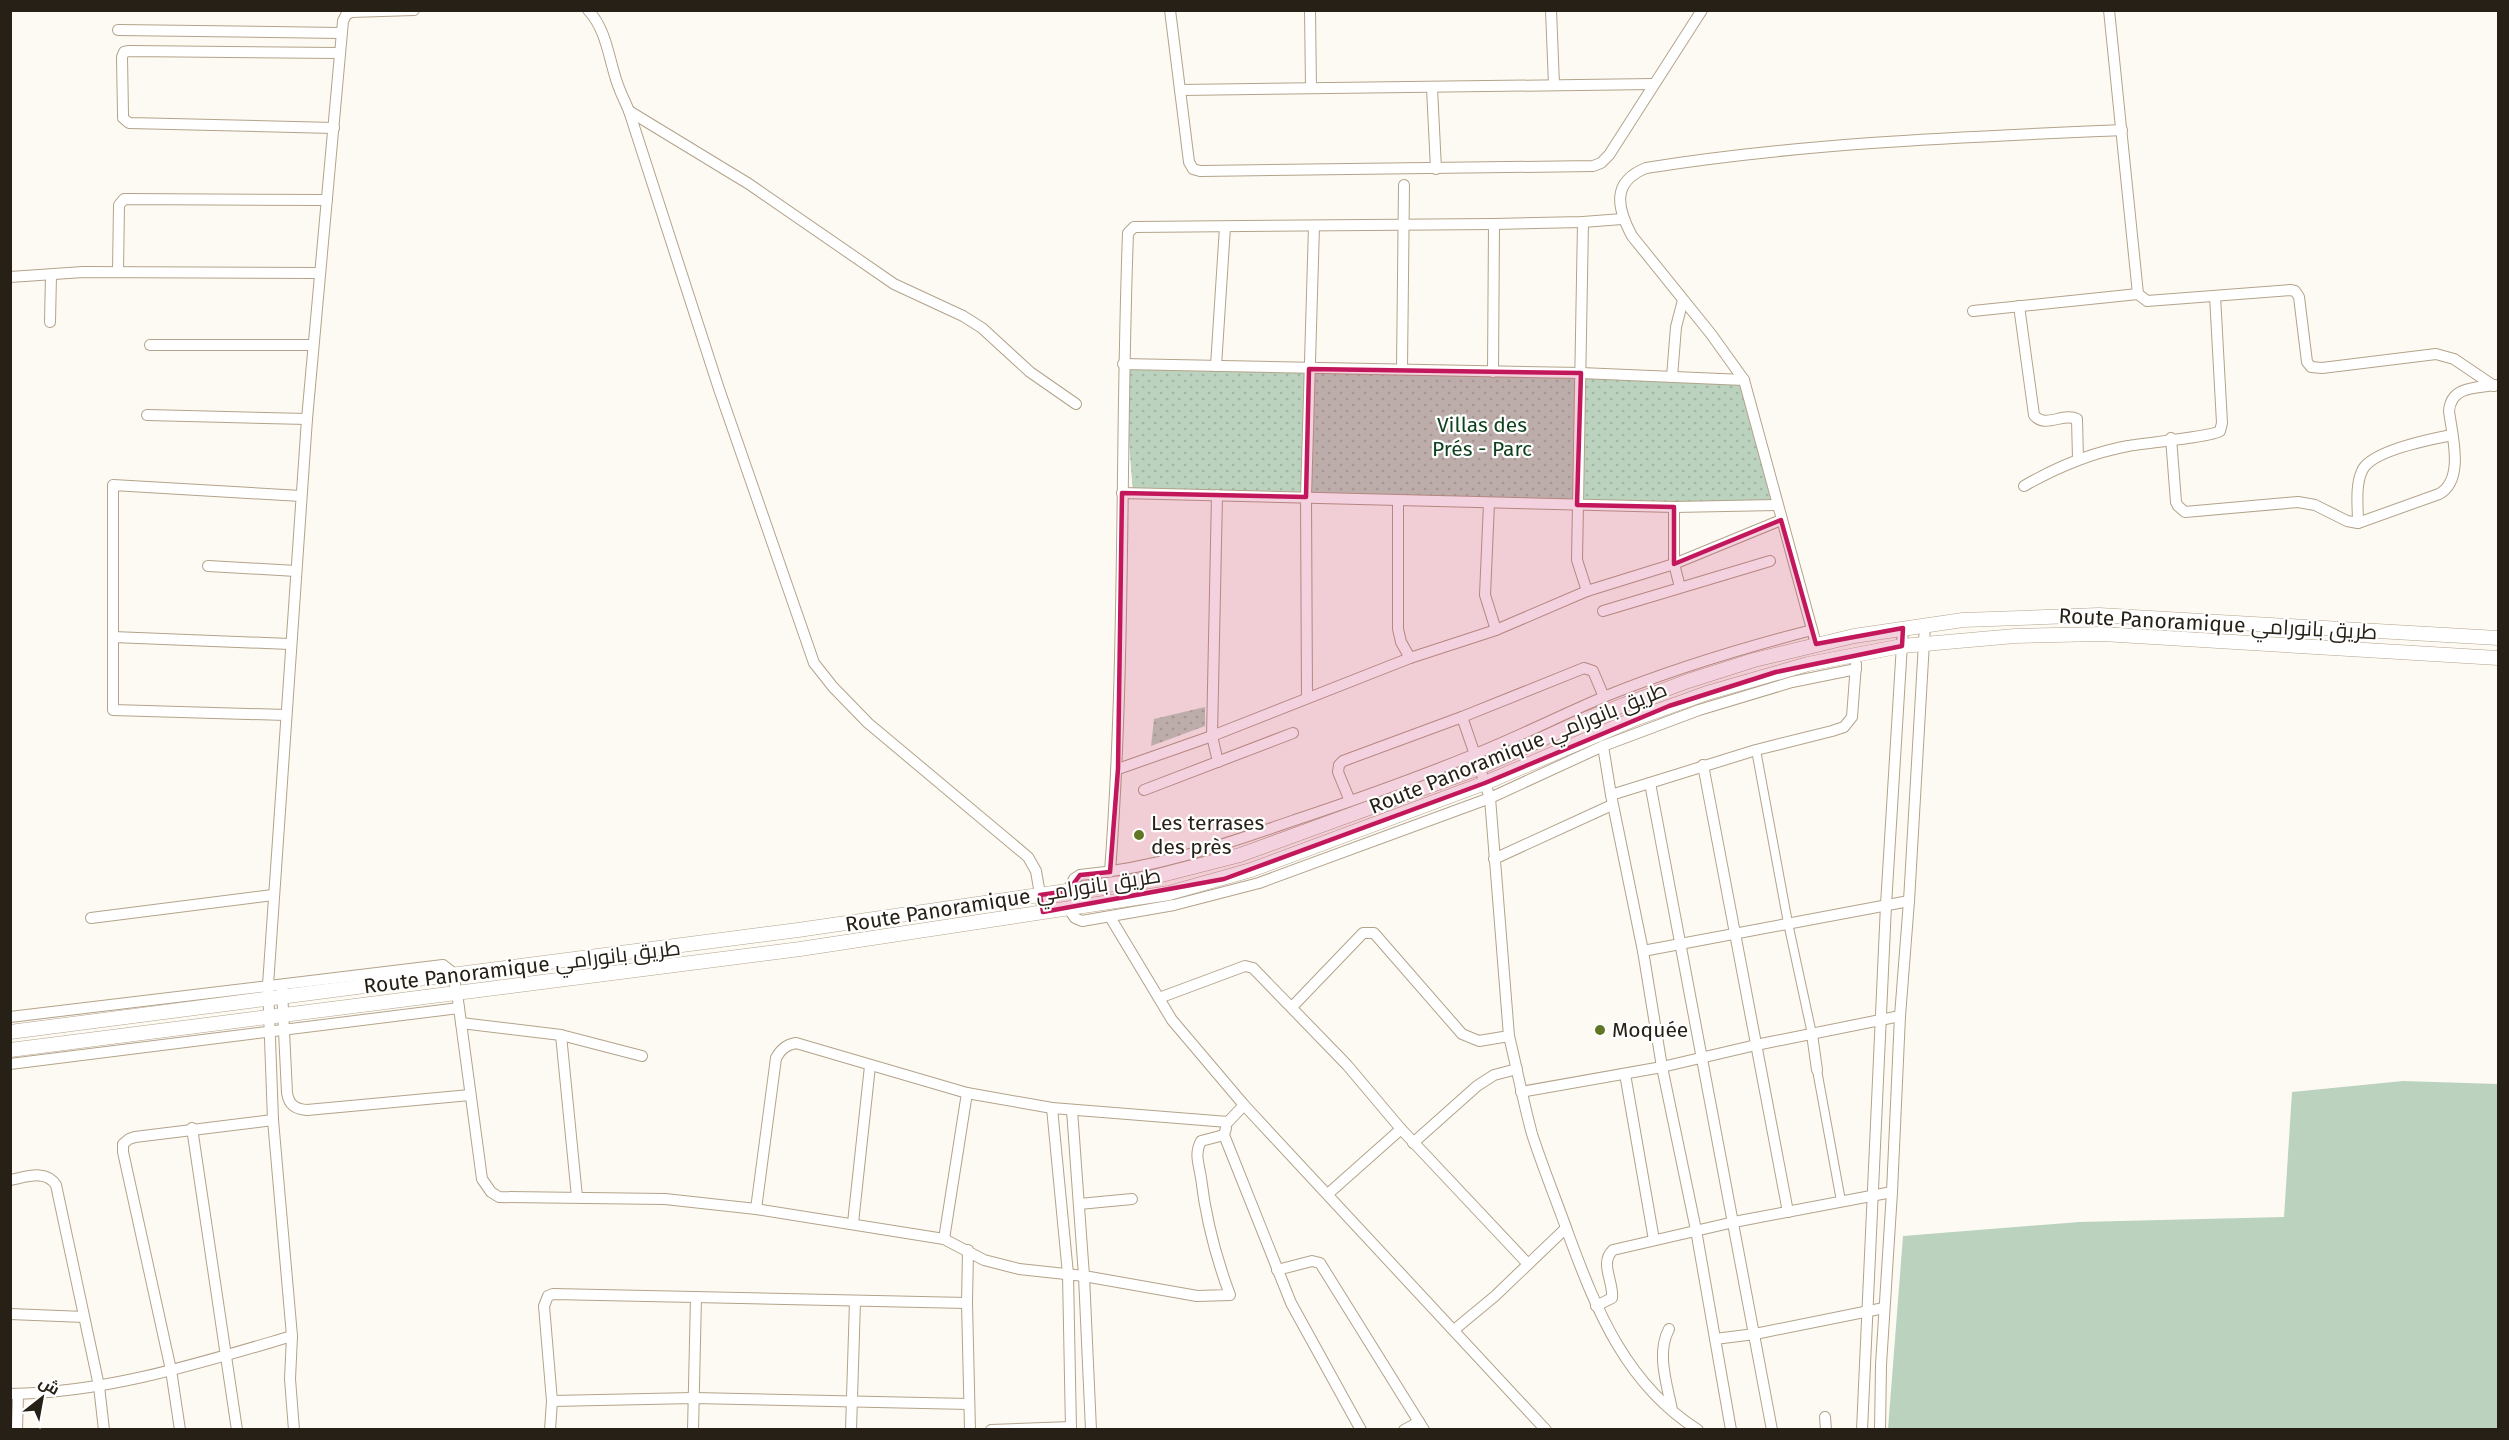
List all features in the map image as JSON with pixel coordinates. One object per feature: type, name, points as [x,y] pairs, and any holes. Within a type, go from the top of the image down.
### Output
[{"type":"street","points":[[294,1430],[290,1379],[292,1336],[273,1120],[268,1017],[273,994],[273,895],[313,345],[344,18],[351,12],[414,10]]},
{"type":"street","points":[[588,10],[597,20],[619,90],[629,111],[719,389],[814,663],[868,723],[1028,857],[1036,871],[1043,912]]},
{"type":"street","points":[[1170,10],[1189,162],[1196,170],[1436,169],[1597,165],[1609,155],[1702,10]]},
{"type":"street","points":[[1310,10],[1311,88]]},
{"type":"street","points":[[1551,10],[1554,85]]},
{"type":"street","points":[[2109,10],[2138,294]]},
{"type":"street","points":[[118,30],[341,33]]},
{"type":"street","points":[[334,128],[125,122],[122,57],[127,51],[339,53]]},
{"type":"street","points":[[1180,90],[1653,84]]},
{"type":"street","points":[[1432,88],[1436,169]]},
{"type":"street","points":[[629,111],[749,184],[894,284],[963,316],[982,328],[1030,372],[1076,404]]},
{"type":"street","points":[[1816,644],[1744,380],[1712,333],[1632,236],[1622,219],[1620,207],[1623,186],[1628,178],[1646,168],[1791,149],[1900,140],[2122,130]]},
{"type":"street","points":[[1402,369],[1404,185]]},
{"type":"street","points":[[118,272],[120,205],[124,199],[327,200]]},
{"type":"street","points":[[1110,872],[1118,769],[1123,364],[1128,233],[1134,227],[1494,224],[1622,219]]},
{"type":"street","points":[[1583,222],[1577,560],[1580,576],[1587,591]]},
{"type":"street","points":[[1493,372],[1494,224]]},
{"type":"street","points":[[1307,698],[1305,497],[1314,226]]},
{"type":"street","points":[[1216,366],[1225,227]]},
{"type":"street","points":[[10,277],[118,272],[320,273]]},
{"type":"street","points":[[50,322],[51,275]]},
{"type":"street","points":[[1973,311],[2138,294],[2147,301],[2295,291],[2299,297],[2307,362],[2316,369],[2436,354],[2454,359],[2496,385]]},
{"type":"street","points":[[2024,486],[2078,459],[2111,449],[2171,438],[2212,434],[2222,427],[2215,296]]},
{"type":"street","points":[[1672,377],[1676,327],[1683,300]]},
{"type":"street","points":[[2019,306],[2034,415],[2043,421],[2071,417],[2077,419],[2078,459]]},
{"type":"street","points":[[150,345],[313,345]]},
{"type":"street","points":[[1123,364],[1581,373],[1744,380]]},
{"type":"street","points":[[2171,438],[2176,502],[2185,512],[2298,502],[2314,505],[2347,521],[2358,523],[2439,494],[2449,487],[2455,473],[2449,406],[2456,394],[2463,390],[2496,385]]},
{"type":"street","points":[[147,415],[307,419]]},
{"type":"street","points":[[2358,523],[2359,482],[2365,465],[2371,460],[2408,444],[2452,435]]},
{"type":"street","points":[[286,715],[113,710],[114,485],[301,496]]},
{"type":"street","points":[[1122,494],[1674,507],[1778,505]]},
{"type":"street","points":[[1217,495],[1212,736],[1218,762]]},
{"type":"street","points":[[1398,501],[1398,629],[1401,642],[1410,658]]},
{"type":"street","points":[[1489,503],[1485,595],[1496,630]]},
{"type":"street","points":[[1760,505],[1766,526]]},
{"type":"street","points":[[1674,507],[1674,564],[1680,587]]},
{"type":"street","points":[[1118,769],[1212,736],[1410,658],[1496,630],[1587,591],[1674,564],[1781,520]]},
{"type":"street","points":[[1603,611],[1770,561]]},
{"type":"street","points":[[208,566],[296,571]]},
{"type":"street","name":"Route Panoramique طريق بانورامي","points":[[10,1032],[273,994],[454,976],[798,930],[1142,880],[1208,865],[1647,695],[1728,668],[1816,644],[1903,628],[2020,617],[2133,616],[2499,638]]},
{"type":"street","points":[[1880,1430],[1884,1308],[1900,1016],[1925,625]]},
{"type":"street","points":[[1862,1430],[1880,1020],[1903,628]]},
{"type":"street","points":[[1068,891],[1077,876],[1158,864],[1192,855],[1477,761],[1604,697],[1722,655],[1812,630]]},
{"type":"street","name":"Route Panoramique طريق بانورامي","points":[[10,1050],[283,1015],[458,1001],[1169,893],[1224,879],[1485,783],[1670,705],[1776,672],[1902,646],[2015,636],[2102,634],[2499,658]]},
{"type":"street","points":[[113,638],[290,644]]},
{"type":"street","points":[[1494,859],[1650,783],[1703,765],[1832,731],[1850,722],[1854,711],[1857,654]]},
{"type":"street","points":[[1350,801],[1338,772],[1341,763],[1584,668],[1593,671],[1604,697]]},
{"type":"street","points":[[1068,908],[1080,921],[1193,901],[1259,883],[1490,798],[1603,746],[1740,696],[1792,682],[1856,669]]},
{"type":"street","points":[[1462,717],[1490,798],[1509,1036],[1532,1134],[1596,1306],[1623,1356],[1641,1380],[1672,1410],[1698,1430]]},
{"type":"street","points":[[1144,790],[1293,734]]},
{"type":"street","points":[[1603,746],[1611,800],[1643,951],[1662,1067],[1696,1230],[1731,1430]]},
{"type":"street","points":[[1756,750],[1788,923],[1812,1034],[1840,1201]]},
{"type":"street","points":[[1703,765],[1788,1212]]},
{"type":"street","points":[[1650,783],[1772,1430]]},
{"type":"street","points":[[91,918],[273,895]]},
{"type":"street","points":[[1643,951],[1909,901]]},
{"type":"street","points":[[1110,916],[1172,1020],[1244,1105],[1329,1193],[1546,1430]]},
{"type":"street","points":[[1292,1006],[1363,933],[1368,932],[1374,933],[1462,1034],[1479,1041],[1509,1036]]},
{"type":"street","points":[[10,1017],[273,994],[282,983],[436,964],[446,967],[454,976],[482,1179],[491,1192],[506,1199],[577,1197],[665,1199],[756,1209],[944,1239],[998,1265],[1084,1276],[1197,1296],[1230,1295],[1218,1261],[1202,1196],[1197,1161],[1197,1149],[1201,1142],[1224,1135]]},
{"type":"street","points":[[1159,998],[1249,966],[1292,1006],[1347,1065],[1413,1143],[1528,1264]]},
{"type":"street","points":[[273,994],[283,1015],[288,1101],[299,1110],[470,1095]]},
{"type":"street","points":[[10,1064],[284,1030],[458,1001]]},
{"type":"street","points":[[1521,1092],[1662,1067],[1756,1045],[1900,1016]]},
{"type":"street","points":[[461,1023],[561,1035],[642,1056]]},
{"type":"street","points":[[561,1035],[577,1197]]},
{"type":"street","points":[[756,1209],[774,1066],[781,1050],[796,1043],[967,1093],[1052,1108],[1228,1122]]},
{"type":"street","points":[[853,1223],[870,1065]]},
{"type":"street","points":[[1413,1143],[1477,1086],[1494,1075],[1517,1069]]},
{"type":"street","points":[[1625,1074],[1654,1240]]},
{"type":"street","points":[[944,1239],[967,1093]]},
{"type":"street","points":[[1244,1105],[1228,1122],[1224,1135],[1291,1303],[1361,1430]]},
{"type":"street","points":[[991,1430],[1071,1428],[1068,1274],[1052,1108]]},
{"type":"street","points":[[1072,1110],[1084,1276],[1091,1430]]},
{"type":"street","points":[[180,1430],[171,1370],[122,1149],[125,1142],[135,1137],[192,1128],[273,1120]]},
{"type":"street","points":[[192,1128],[237,1430]]},
{"type":"street","points":[[1329,1193],[1401,1129]]},
{"type":"street","points":[[10,1180],[44,1175],[50,1177],[56,1185],[99,1386],[104,1430]]},
{"type":"street","points":[[1596,1306],[1610,1301],[1613,1295],[1607,1263],[1609,1254],[1613,1250],[1734,1222],[1892,1192]]},
{"type":"street","points":[[1079,1204],[1132,1199]]},
{"type":"street","points":[[1454,1330],[1566,1228]]},
{"type":"street","points":[[968,1251],[970,1430]]},
{"type":"street","points":[[1278,1270],[1312,1261],[1320,1263],[1421,1426],[1404,1430]]},
{"type":"street","points":[[550,1430],[552,1401],[544,1306],[548,1296],[560,1293],[967,1303]]},
{"type":"street","points":[[693,1430],[696,1297]]},
{"type":"street","points":[[851,1430],[855,1301]]},
{"type":"street","points":[[1715,1339],[1755,1334],[1884,1308]]},
{"type":"street","points":[[10,1314],[84,1317]]},
{"type":"street","points":[[1669,1329],[1663,1339],[1662,1349],[1672,1410]]},
{"type":"street","points":[[17,1430],[14,1394],[99,1386],[226,1356],[292,1336]]},
{"type":"street","points":[[552,1401],[694,1398],[969,1404]]},
{"type":"street","points":[[1825,1418],[1826,1430]]},
{"type":"highlighted area","points":[[1309,369],[1581,373],[1577,505],[1674,507],[1674,564],[1781,520],[1816,644],[1903,628],[1902,646],[1776,672],[1669,706],[1485,783],[1224,879],[1043,912],[1040,895],[1068,891],[1080,875],[1110,872],[1118,769],[1122,493],[1306,497]]},
{"type":"green space","name":"Villas des Prés - Parc","points":[[1123,364],[1744,380],[1777,505],[1133,494]]},
{"type":"green space","points":[[1205,707],[1205,726],[1151,746],[1154,719]]},
{"type":"green space","points":[[2403,1081],[2498,1084],[2498,1429],[1888,1429],[1903,1236],[2079,1222],[2284,1217],[2292,1092]]},
{"type":"place","name":"Les terrases des près","points":[[1139,835]]},
{"type":"place","name":"Moquée","points":[[1600,1030]]}]
